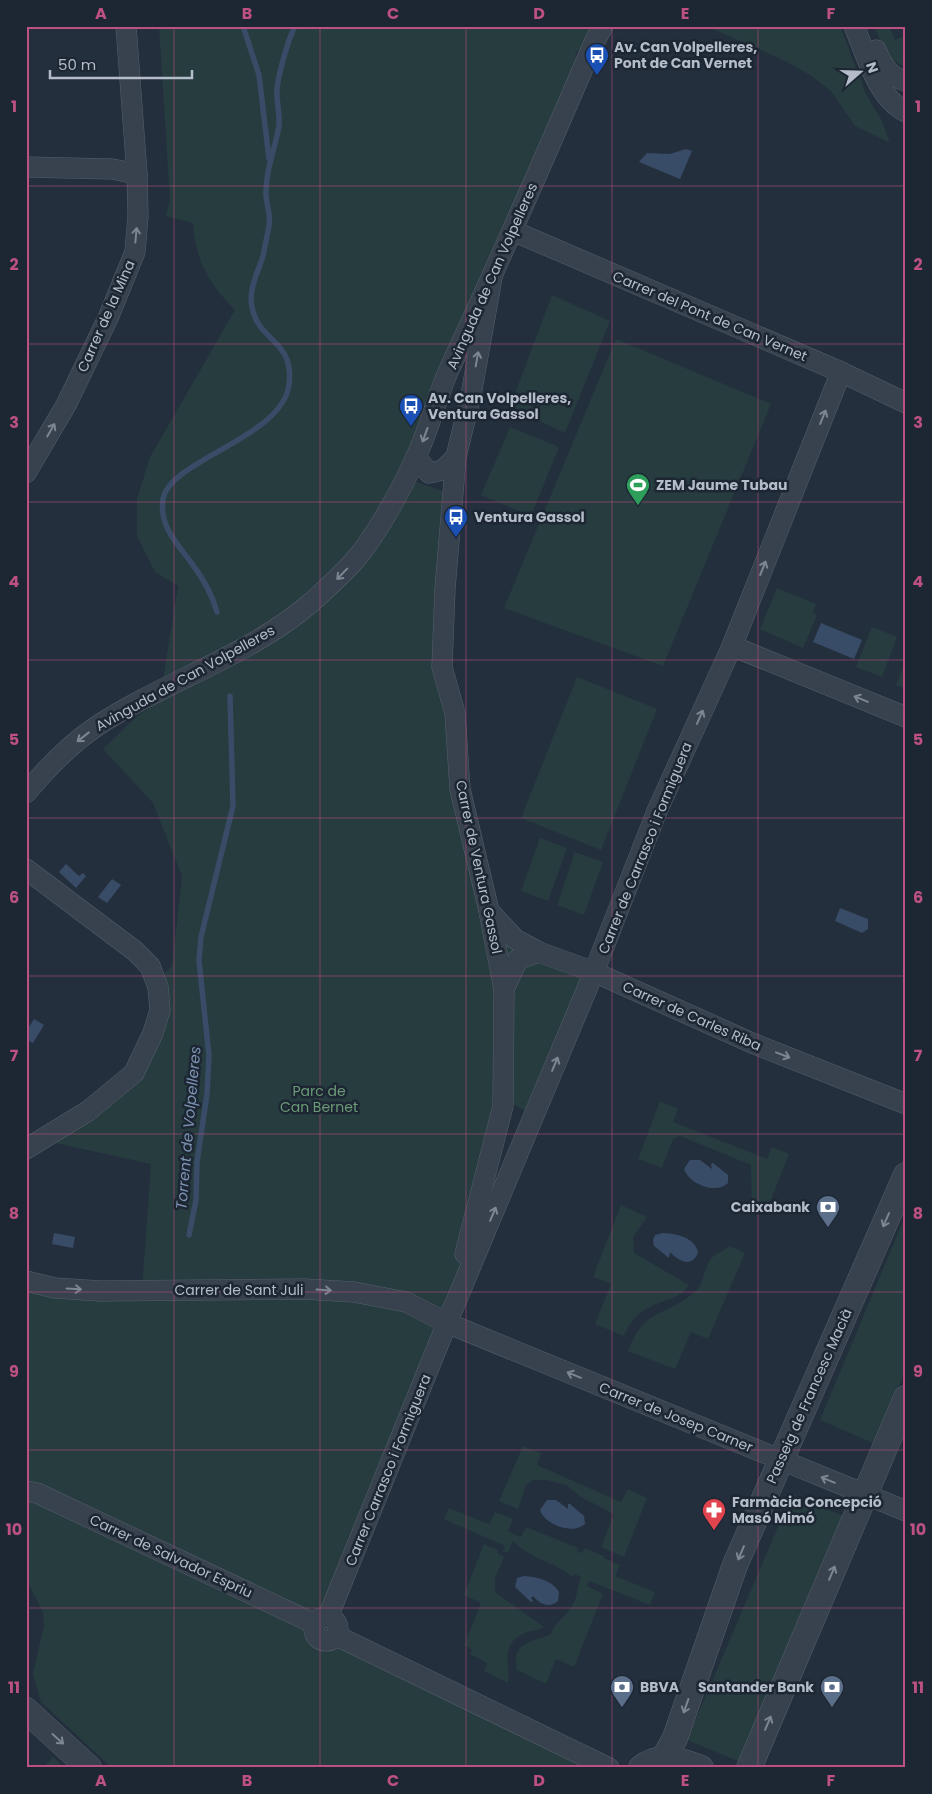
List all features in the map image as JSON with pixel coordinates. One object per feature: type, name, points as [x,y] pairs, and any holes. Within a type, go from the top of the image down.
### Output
[{"type":"street","name":"Carrer de la Mina","points":[[26,473],[66,405],[124,282],[134,252],[138,216],[137,174],[126,26]]},
{"type":"street","name":"Avinguda de Can Volpelleres","points":[[26,793],[69,747],[96,727],[201,669],[235,654],[277,628],[310,603],[351,564],[396,495],[416,457],[443,383],[492,278],[589,53],[603,26]]},
{"type":"street","points":[[854,26],[879,83],[890,100],[906,112]]},
{"type":"street","points":[[866,26],[882,64],[893,76],[906,81]]},
{"type":"street","points":[[26,167],[112,169],[137,174]]},
{"type":"street","name":"Carrer del Pont de Can Vernet","points":[[513,231],[841,372],[906,403]]},
{"type":"street","name":"Carrer de Ventura Gassol","points":[[447,1323],[503,1106],[504,989],[489,911],[460,789],[455,713],[442,667],[445,589],[452,507],[449,464],[471,396],[492,278]]},
{"type":"street","name":"Carrer de Carrasco i Formiguera","points":[[447,1323],[594,972],[657,811],[732,646],[841,372]]},
{"type":"street","points":[[443,383],[460,382],[471,396]]},
{"type":"street","points":[[416,457],[429,473],[449,464]]},
{"type":"street","points":[[732,646],[906,717]]},
{"type":"street","points":[[26,869],[135,951],[150,966],[158,987],[160,1010],[134,1073],[88,1111],[26,1149]]},
{"type":"street","name":"Carrer de Carles Riba","points":[[489,911],[515,938],[539,952],[594,972],[752,1043],[906,1104]]},
{"type":"street","name":"Carrer de Ventura Gassol","points":[[504,989],[518,959],[539,952]]},
{"type":"street","name":"Passeig de Francesc Macià","points":[[664,1758],[675,1738],[735,1565],[906,1175]]},
{"type":"street","name":"Carrer de Sant Juli","points":[[26,1281],[55,1288],[100,1291],[304,1289],[354,1292],[406,1302],[447,1323]]},
{"type":"street","name":"Carrer de Josep Carner","points":[[447,1323],[906,1511]]},
{"type":"street","name":"Carrer Carrasco i Formiguera","points":[[322,1620],[447,1323]]},
{"type":"street","points":[[749,1768],[906,1398]]},
{"type":"street","name":"Carrer de Salvador Espriu","points":[[26,1491],[37,1493],[322,1620]]},
{"type":"street","points":[[322,1620],[338,1624],[337,1636],[609,1768]]},
{"type":"street","points":[[26,1710],[89,1768]]},
{"type":"street","points":[[641,1768],[653,1760],[664,1758],[701,1768]]},
{"type":"green space","name":"Parc de Can Bernet","points":[[159,26],[603,26],[575,54],[582,69],[406,478],[453,495],[443,667],[485,890],[514,937],[594,972],[534,1106],[524,1110],[511,1103],[503,1106],[447,1323],[328,1617],[337,1636],[609,1768],[112,1768],[41,1702],[33,1674],[44,1625],[43,1612],[26,1579],[26,1281],[142,1290],[151,1164],[42,1140],[133,1075],[163,975],[172,966],[182,876],[153,803],[103,749],[136,717],[166,697],[163,680],[178,586],[155,572],[137,536],[137,499],[150,457],[235,310],[218,291],[205,271],[197,249],[193,223],[166,216],[170,200]]},
{"type":"green space","points":[[706,26],[840,26],[866,94],[882,121],[890,143],[855,126],[831,91],[810,75],[783,60]]},
{"type":"green space","points":[[874,26],[889,26],[895,40],[906,35],[906,68],[887,57]]},
{"type":"green space","points":[[552,295],[610,321],[565,433],[510,407]]},
{"type":"green space","name":"ZEM Jaume Tubau","points":[[616,339],[771,404],[663,666],[504,608]]},
{"type":"green space","points":[[510,427],[559,447],[531,516],[481,495]]},
{"type":"green space","points":[[777,588],[816,604],[813,613],[817,615],[803,648],[760,629]]},
{"type":"green space","points":[[872,627],[897,637],[882,677],[856,667]]},
{"type":"green space","points":[[906,660],[906,689],[896,685]]},
{"type":"green space","points":[[577,677],[657,709],[601,850],[521,818]]},
{"type":"green space","points":[[540,838],[567,848],[548,901],[521,891]]},
{"type":"green space","points":[[575,852],[603,862],[584,915],[557,905]]},
{"type":"green space","points":[[660,1101],[678,1109],[673,1122],[767,1159],[772,1147],[789,1154],[765,1215],[752,1209],[751,1165],[680,1136],[673,1139],[662,1168],[638,1159]]},
{"type":"green space","points":[[621,1205],[647,1217],[633,1237],[634,1253],[689,1285],[683,1292],[658,1303],[640,1314],[631,1323],[624,1336],[595,1324],[611,1284],[593,1277]]},
{"type":"green space","points":[[906,1214],[906,1369],[875,1444],[820,1420]]},
{"type":"green space","points":[[729,1246],[745,1253],[708,1339],[691,1332],[675,1369],[628,1351],[642,1326],[699,1288],[711,1259]]},
{"type":"green space","points":[[523,1446],[541,1453],[537,1465],[621,1502],[628,1489],[647,1498],[624,1557],[601,1547],[614,1514],[581,1497],[566,1485],[547,1480],[533,1480],[526,1485],[518,1509],[499,1501]]},
{"type":"green space","points":[[792,1494],[850,1519],[745,1764],[687,1740]]},
{"type":"green space","points":[[449,1508],[489,1524],[495,1512],[513,1519],[508,1531],[521,1537],[526,1527],[578,1548],[577,1551],[582,1553],[584,1548],[604,1556],[604,1558],[620,1565],[615,1576],[655,1592],[650,1605],[589,1581],[587,1586],[603,1594],[574,1667],[556,1659],[546,1684],[517,1670],[517,1653],[520,1648],[530,1642],[551,1634],[573,1604],[581,1577],[575,1574],[573,1577],[558,1567],[528,1553],[513,1541],[508,1553],[503,1551],[505,1546],[444,1519]]},
{"type":"green space","points":[[484,1544],[498,1550],[497,1553],[504,1557],[495,1578],[495,1592],[544,1627],[517,1637],[512,1643],[508,1655],[508,1683],[484,1671],[487,1663],[470,1654],[472,1649],[464,1645],[481,1603],[464,1595]]},
{"type":"green space","points":[[53,1757],[65,1768],[43,1768]]},
{"type":"water","points":[[686,149],[692,151],[680,179],[639,162],[647,153],[670,154]]},
{"type":"water","points":[[821,623],[862,640],[854,659],[813,642]]},
{"type":"water","points":[[66,864],[79,876],[83,873],[86,876],[76,888],[59,872]]},
{"type":"water","points":[[112,879],[121,885],[107,903],[98,897]]},
{"type":"water","points":[[840,908],[868,919],[868,929],[862,933],[835,921]]},
{"type":"water","points":[[34,1019],[44,1025],[33,1043],[26,1039],[26,1032]]},
{"type":"water","points":[[690,1160],[700,1160],[712,1169],[711,1164],[713,1163],[728,1175],[728,1183],[717,1188],[710,1188],[697,1183],[691,1179],[684,1169]]},
{"type":"water","points":[[54,1233],[75,1237],[73,1248],[52,1244]]},
{"type":"water","points":[[663,1233],[679,1235],[689,1240],[696,1247],[698,1252],[696,1257],[686,1262],[681,1261],[670,1252],[669,1258],[654,1246],[653,1240],[655,1235]]},
{"type":"water","points":[[547,1500],[556,1500],[568,1509],[568,1504],[570,1504],[584,1516],[585,1524],[574,1529],[553,1524],[547,1520],[540,1510]]},
{"type":"water","points":[[524,1576],[539,1578],[548,1582],[559,1592],[558,1601],[548,1605],[533,1596],[531,1598],[533,1601],[531,1602],[515,1587],[517,1578]]},
{"type":"waterway","name":"Torrent de Volpelleres","points":[[243,26],[259,75],[269,159]]},
{"type":"waterway","name":"Torrent de Volpelleres","points":[[217,612],[204,582],[170,534],[162,509],[163,499],[170,485],[184,472],[248,434],[267,420],[282,404],[289,385],[287,359],[282,350],[261,328],[256,319],[252,307],[251,294],[263,256],[269,226],[270,218],[266,187],[279,126],[278,81],[295,26]]},
{"type":"waterway","name":"Torrent de Volpelleres","points":[[189,1235],[196,1200],[197,1162],[207,1094],[209,1056],[199,960],[201,937],[233,806],[230,696]]},
{"type":"place","name":"Av. Can Volpelleres, Pont de Can Vernet","points":[[597,76]]},
{"type":"place","name":"Av. Can Volpelleres, Ventura Gassol","points":[[411,427]]},
{"type":"place","name":"ZEM Jaume Tubau","points":[[638,506]]},
{"type":"place","name":"Ventura Gassol","points":[[456,538]]},
{"type":"place","name":"Caixabank","points":[[828,1228]]},
{"type":"place","name":"Farmàcia Concepció Masó Mimó","points":[[714,1531]]},
{"type":"place","name":"BBVA","points":[[622,1708]]},
{"type":"place","name":"Santander Bank","points":[[832,1708]]}]
